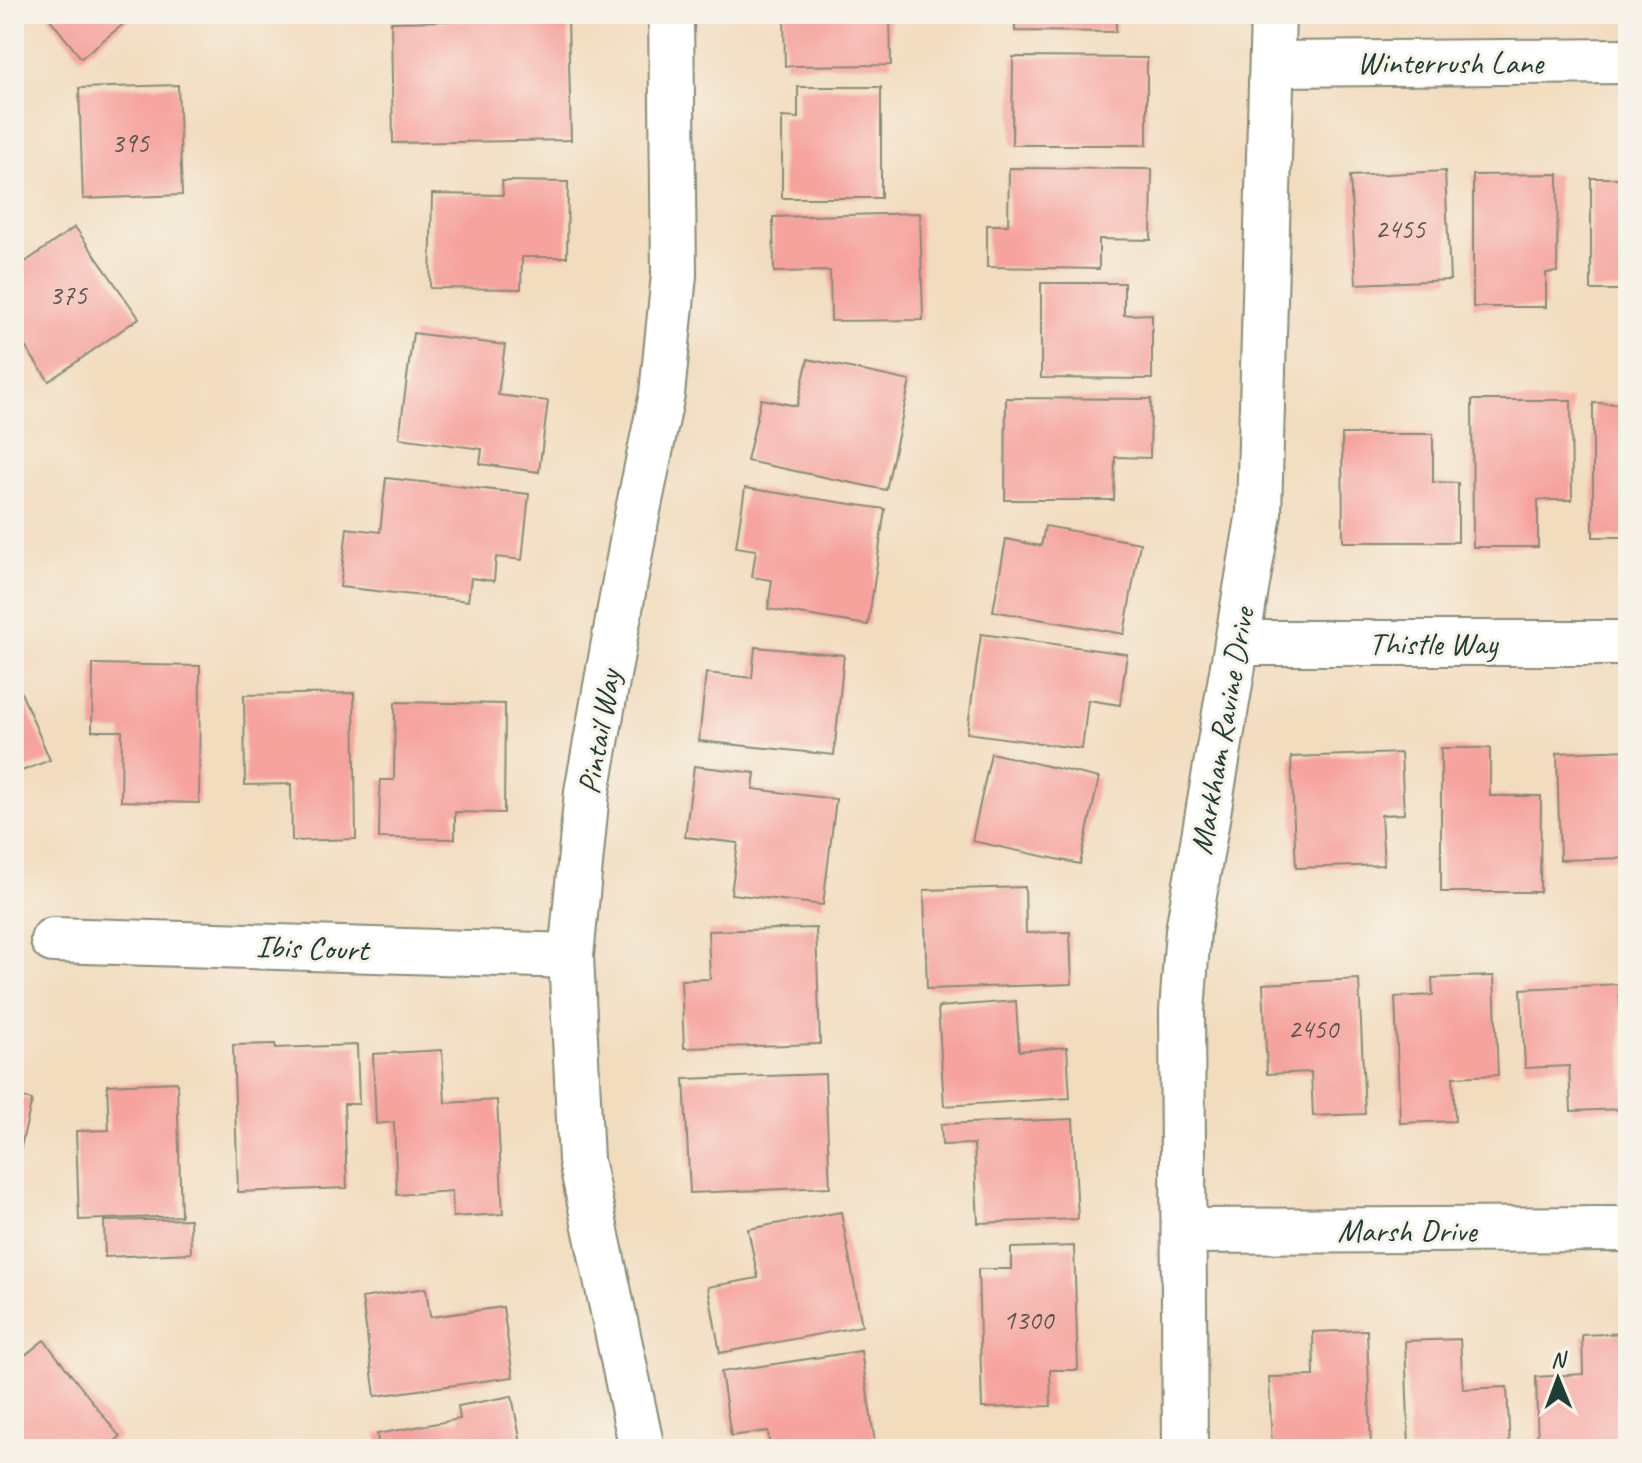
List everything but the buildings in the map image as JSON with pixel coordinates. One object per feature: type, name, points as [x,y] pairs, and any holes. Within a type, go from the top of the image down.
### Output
[{"type":"street","name":"Pintail Way","points":[[642,1449],[581,1160],[571,956],[587,792],[662,394],[674,275],[671,14]]},
{"type":"street","name":"Markham Ravine Drive","points":[[1185,1449],[1186,1231],[1182,1011],[1188,931],[1259,513],[1273,14]]},
{"type":"street","name":"Winterrush Lane","points":[[1273,64],[1628,61]]},
{"type":"street","name":"Thistle Way","points":[[1238,643],[1628,643]]},
{"type":"street","name":"Ibis Court","points":[[53,940],[571,956]]},
{"type":"street","name":"Marsh Drive","points":[[1186,1231],[1628,1229]]}]
